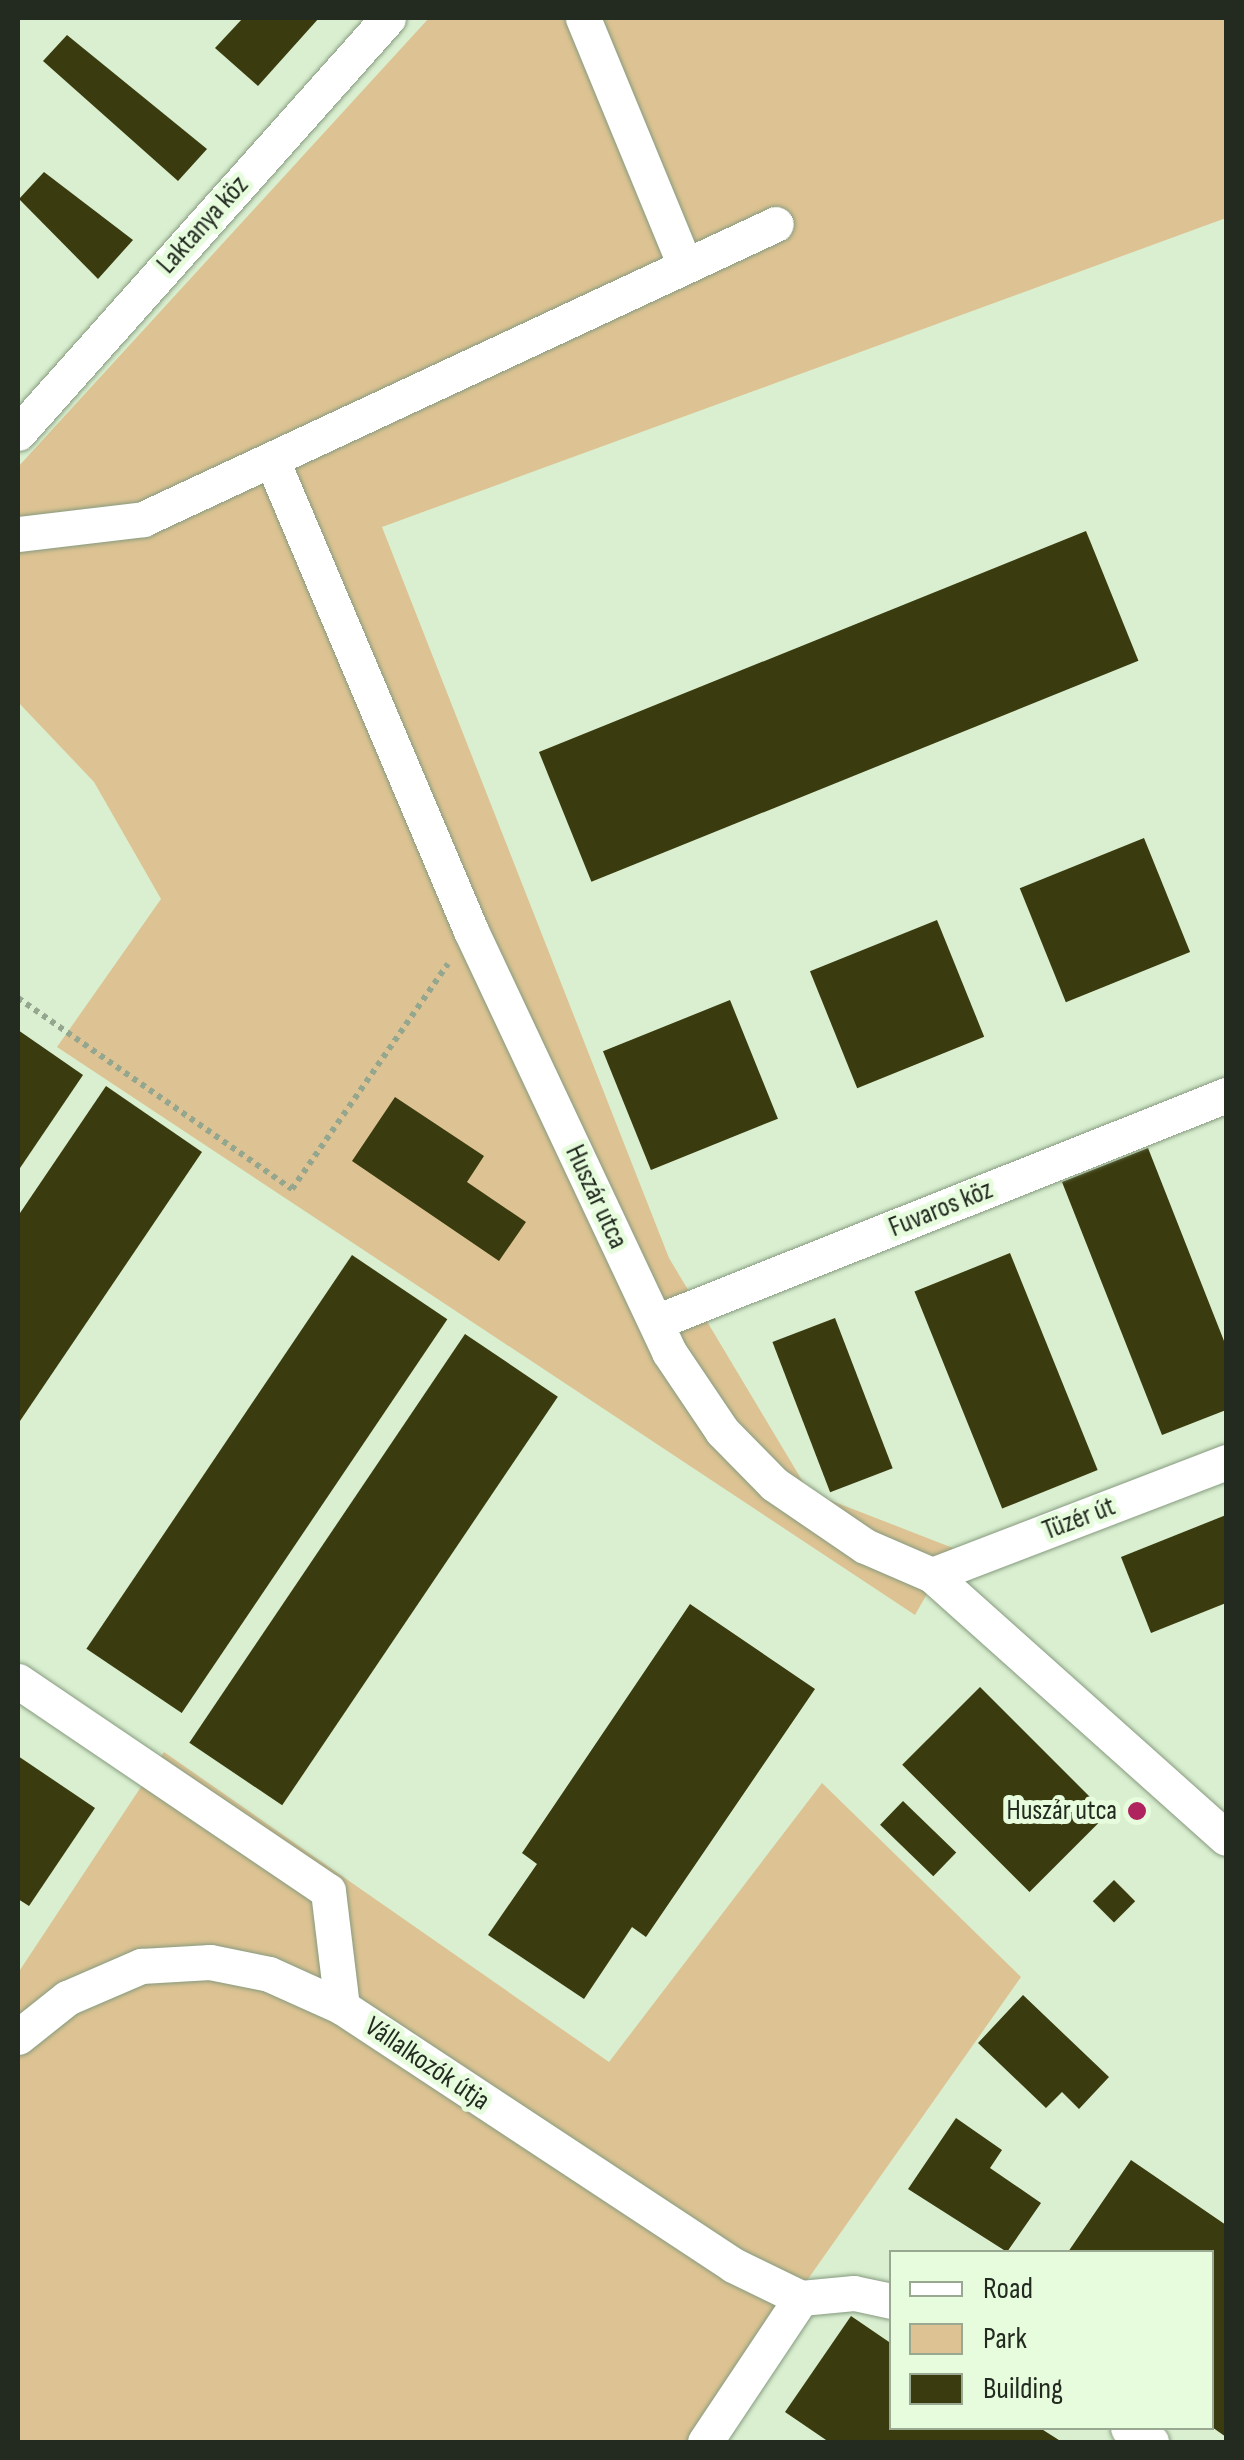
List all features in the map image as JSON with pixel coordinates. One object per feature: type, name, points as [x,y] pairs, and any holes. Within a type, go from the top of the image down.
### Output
[{"type":"street","name":"Laktanya köz","points":[[18,433],[388,18]]},
{"type":"street","points":[[583,18],[683,262]]},
{"type":"street","points":[[18,534],[143,519],[274,465],[683,262],[776,224]]},
{"type":"street","name":"Huszár utca","points":[[274,465],[470,930],[656,1322],[722,1432],[774,1484],[865,1546],[932,1575],[1226,1838]]},
{"type":"street","name":"Fuvaros köz","points":[[656,1322],[1226,1095]]},
{"type":"street","name":"Tüzér út","points":[[932,1575],[1226,1462]]},
{"type":"street","name":"Vállalkozók útja","points":[[18,1681],[328,1891],[342,2006],[641,2210],[801,2298]]},
{"type":"street","points":[[18,2036],[67,1998],[142,1966],[250,1970],[342,2006]]},
{"type":"street","points":[[706,2442],[801,2298],[854,2293],[889,2300]]},
{"type":"path","points":[[18,998],[292,1189],[470,930]]},
{"type":"green space","points":[[429,18],[1226,18],[1226,218],[382,527],[669,1258],[809,1492],[953,1548],[915,1615],[57,1047],[161,899],[94,782],[18,702],[18,467]]},
{"type":"green space","points":[[164,1752],[609,2062],[822,1783],[1021,1977],[693,2442],[18,2442],[18,1973]]},
{"type":"building","points":[[243,18],[319,18],[258,86],[215,48]]},
{"type":"building","points":[[67,35],[207,149],[178,181],[43,61]]},
{"type":"building","points":[[44,172],[133,240],[98,279],[19,199]]},
{"type":"building","points":[[1086,531],[1138,661],[591,882],[539,752]]},
{"type":"building","points":[[1144,838],[1190,952],[1066,1002],[1020,888]]},
{"type":"building","points":[[937,920],[984,1037],[857,1088],[810,971]]},
{"type":"building","points":[[730,1000],[778,1119],[651,1170],[603,1051]]},
{"type":"building","points":[[18,1030],[83,1075],[18,1171]]},
{"type":"building","points":[[106,1086],[202,1152],[18,1424],[18,1216]]},
{"type":"building","points":[[395,1097],[484,1156],[467,1182],[526,1222],[499,1261],[352,1161]]},
{"type":"building","points":[[1148,1148],[1226,1346],[1226,1410],[1162,1435],[1062,1182]]},
{"type":"building","points":[[1010,1253],[1098,1470],[1002,1509],[915,1292]]},
{"type":"building","points":[[352,1255],[447,1319],[182,1713],[86,1649]]},
{"type":"building","points":[[835,1318],[893,1468],[830,1492],[772,1342]]},
{"type":"building","points":[[465,1334],[558,1397],[282,1805],[189,1743]]},
{"type":"building","points":[[1226,1515],[1226,1603],[1151,1633],[1121,1557]]},
{"type":"building","points":[[690,1604],[815,1689],[646,1937],[632,1927],[584,1999],[488,1935],[537,1864],[522,1853]]},
{"type":"building","points":[[980,1687],[1107,1814],[1029,1892],[902,1765]]},
{"type":"building","points":[[18,1756],[95,1808],[29,1906],[18,1899]]},
{"type":"building","points":[[903,1801],[956,1852],[933,1876],[880,1825]]},
{"type":"building","points":[[1114,1880],[1135,1901],[1114,1922],[1093,1901]]},
{"type":"building","points":[[1023,1995],[1109,2077],[1079,2109],[1062,2092],[1046,2108],[978,2043]]},
{"type":"building","points":[[956,2118],[1002,2150],[990,2168],[1041,2203],[1008,2250],[1004,2250],[908,2189]]},
{"type":"building","points":[[1131,2160],[1226,2225],[1226,2437],[1214,2428],[1214,2250],[1069,2250]]},
{"type":"building","points":[[851,2316],[889,2342],[889,2430],[1043,2430],[1062,2442],[829,2442],[785,2412]]},
{"type":"place","name":"Huszár utca","points":[[1137,1811]]}]
